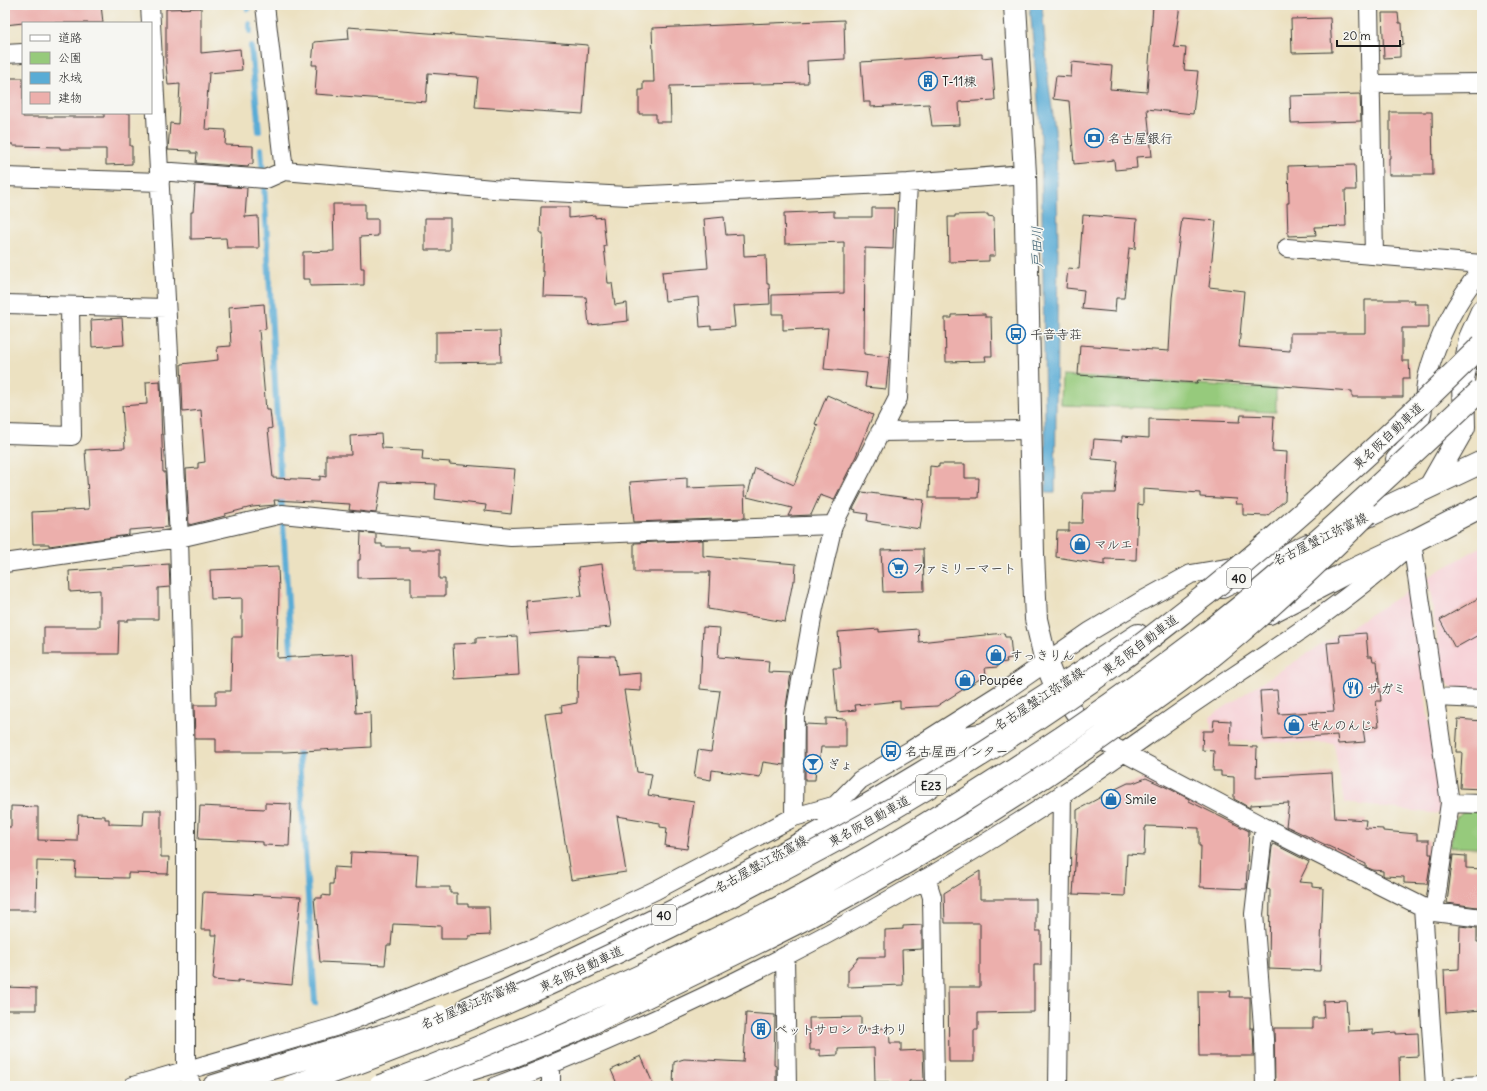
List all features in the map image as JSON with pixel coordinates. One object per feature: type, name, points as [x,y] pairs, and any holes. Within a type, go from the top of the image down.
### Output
[{"type":"main road","points":[[1015,5],[1025,174],[1030,430],[1036,619],[1046,662],[1057,689]]},
{"type":"main road","points":[[1431,486],[1464,427],[1464,373],[1470,338],[1482,311]]},
{"type":"main road","name":"東名阪自動車道","points":[[293,1086],[386,1053],[465,1020],[620,951],[692,916],[794,863],[890,810],[983,754],[1120,661],[1247,561],[1386,438],[1482,345]]},
{"type":"main road","points":[[422,1086],[438,1082],[510,1057],[576,1030],[699,971],[809,916],[914,858],[1011,799],[1152,702],[1211,657],[1267,610],[1324,558],[1370,511],[1481,390]]},
{"type":"main road","name":"E23","points":[[380,1086],[481,1047],[557,1015],[722,936],[821,886],[909,835],[991,784],[1067,733],[1199,639],[1263,588],[1481,390]]},
{"type":"main road","name":"名古屋蟹江弥富線","points":[[245,1086],[303,1068],[459,1012],[600,947],[696,900],[870,804],[1057,689],[1152,626],[1212,591],[1482,462]]},
{"type":"main road","points":[[438,1082],[632,995],[720,952],[917,846],[1010,787],[1089,734],[1179,669],[1227,637],[1277,608],[1482,506]]},
{"type":"main road","points":[[214,1086],[381,1036],[537,983],[620,951]]},
{"type":"street","points":[[150,5],[151,22]]},
{"type":"street","points":[[265,5],[284,172]]},
{"type":"street","points":[[1369,5],[1374,255]]},
{"type":"street","points":[[152,51],[179,538],[186,801],[189,1079]]},
{"type":"street","points":[[5,54],[22,53]]},
{"type":"street","points":[[1371,84],[1482,83]]},
{"type":"street","points":[[5,177],[266,179],[284,172],[493,189],[628,196],[908,182],[1025,174]]},
{"type":"street","points":[[794,817],[795,714],[814,608],[833,525],[898,398],[908,182]]},
{"type":"street","points":[[1287,248],[1482,264]]},
{"type":"street","points":[[1327,536],[1346,509],[1398,456],[1411,440],[1420,420],[1427,379],[1440,339],[1454,310],[1469,285],[1482,269]]},
{"type":"street","points":[[5,304],[166,308]]},
{"type":"street","points":[[5,434],[72,436],[70,306]]},
{"type":"street","points":[[880,432],[1030,430]]},
{"type":"street","points":[[5,563],[179,538],[282,514],[511,537],[833,525]]},
{"type":"street","points":[[1412,542],[1450,803],[1429,910],[1435,1086]]},
{"type":"street","points":[[496,1086],[551,1065],[661,1016],[785,956],[926,878],[1062,794],[1319,617],[1377,574],[1412,542]]},
{"type":"street","points":[[801,842],[833,806],[860,780],[911,750],[1091,632],[1138,603],[1191,574],[1273,562]]},
{"type":"street","points":[[1057,689],[1089,734],[1264,827],[1429,910],[1482,918]]},
{"type":"street","points":[[1435,697],[1482,699]]},
{"type":"street","points":[[911,750],[952,738],[992,730]]},
{"type":"street","points":[[1058,1086],[1062,794]]},
{"type":"street","points":[[1450,803],[1482,804]]},
{"type":"street","points":[[133,1086],[189,1079],[338,1026],[538,946],[656,890],[794,817],[833,806]]},
{"type":"street","points":[[1264,827],[1254,914],[1264,1040],[1265,1086]]},
{"type":"street","points":[[926,878],[932,897],[935,1086]]},
{"type":"street","points":[[785,956],[787,1086]]},
{"type":"street","points":[[551,1065],[551,1086]]},
{"type":"street","points":[[1460,1086],[1482,1084]]},
{"type":"shaded area","points":[[1482,546],[1482,690],[1452,688],[1443,678],[1428,577]]},
{"type":"shaded area","points":[[1411,589],[1441,814],[1344,803],[1334,743],[1214,741],[1210,717],[1256,686]]},
{"type":"green space","points":[[1062,376],[1276,389],[1276,412],[1061,405]]},
{"type":"green space","points":[[1463,811],[1482,812],[1482,848],[1450,847],[1456,818]]},
{"type":"water","points":[[1030,5],[1042,5],[1048,79],[1055,130],[1058,248],[1055,492],[1046,492],[1041,137]]},
{"type":"building","points":[[5,5],[101,5],[103,22],[22,22],[5,25]]},
{"type":"building","points":[[1153,5],[1180,5],[1174,47],[1186,48],[1184,70],[1198,71],[1193,114],[1147,109],[1152,156],[1136,157],[1137,168],[1115,170],[1114,160],[1074,164],[1069,101],[1053,99],[1056,76],[1071,77],[1072,62],[1112,66],[1110,89],[1147,92]]},
{"type":"building","points":[[201,8],[201,53],[240,49],[242,70],[209,73],[205,129],[226,130],[225,145],[253,146],[253,164],[249,164],[248,167],[196,163],[197,153],[191,153],[191,151],[168,150],[170,123],[178,124],[180,84],[168,85],[166,64],[166,9]]},
{"type":"building","points":[[1382,13],[1398,13],[1399,23],[1402,23],[1403,44],[1400,45],[1400,57],[1384,58]]},
{"type":"building","points":[[1330,18],[1332,52],[1292,53],[1291,19]]},
{"type":"building","points":[[844,20],[845,59],[807,61],[808,83],[670,86],[671,122],[656,122],[656,114],[639,114],[639,90],[643,90],[643,82],[654,82],[652,28]]},
{"type":"building","points":[[348,27],[588,45],[583,114],[475,107],[478,77],[428,73],[426,102],[315,94],[317,65],[312,65],[314,42],[349,39]]},
{"type":"building","name":"T-11棟","points":[[982,54],[982,58],[992,57],[995,100],[959,102],[960,125],[932,126],[929,104],[870,107],[870,102],[864,102],[861,62]]},
{"type":"building","points":[[5,78],[22,78],[23,117],[104,117],[104,114],[130,114],[130,146],[132,146],[132,164],[106,165],[106,149],[60,149],[60,147],[13,146],[13,144],[5,144]]},
{"type":"building","points":[[1360,94],[1361,121],[1291,123],[1290,96]]},
{"type":"building","points":[[1390,112],[1432,112],[1433,175],[1389,175]]},
{"type":"building","points":[[1355,165],[1356,190],[1345,190],[1346,226],[1315,227],[1316,235],[1288,236],[1288,166]]},
{"type":"building","points":[[195,184],[247,188],[245,217],[258,216],[259,248],[227,248],[226,238],[191,239],[191,212],[193,212]]},
{"type":"building","points":[[333,204],[365,204],[365,219],[378,219],[378,236],[360,237],[361,268],[364,268],[364,285],[310,286],[310,279],[303,279],[303,252],[334,251]]},
{"type":"building","points":[[541,207],[569,207],[569,218],[595,215],[595,218],[603,217],[608,283],[612,283],[615,305],[627,303],[628,321],[589,325],[586,297],[543,296],[543,233],[540,233]]},
{"type":"building","points":[[872,208],[894,208],[893,249],[865,248],[864,354],[889,357],[886,389],[865,387],[867,373],[824,369],[828,328],[783,330],[783,314],[772,314],[772,295],[844,293],[844,242],[785,244],[784,213],[834,211],[834,217],[872,217]]},
{"type":"building","points":[[988,214],[988,216],[994,217],[995,256],[989,256],[989,261],[949,262],[948,217],[955,217],[955,215]]},
{"type":"building","points":[[1083,215],[1137,219],[1135,249],[1129,248],[1124,298],[1116,298],[1115,312],[1082,309],[1084,290],[1066,288],[1068,268],[1079,269]]},
{"type":"building","points":[[724,217],[726,235],[743,234],[744,256],[766,255],[767,284],[769,284],[770,304],[733,306],[735,327],[711,329],[711,326],[700,327],[698,297],[665,301],[662,272],[708,268],[704,219]]},
{"type":"building","points":[[425,218],[450,218],[450,250],[425,250]]},
{"type":"building","points":[[1182,218],[1216,221],[1209,287],[1244,291],[1239,347],[1290,351],[1290,333],[1365,333],[1365,300],[1415,300],[1414,304],[1429,304],[1429,328],[1402,328],[1402,361],[1409,361],[1410,378],[1403,378],[1403,397],[1352,397],[1352,391],[1198,380],[1197,383],[1078,375],[1080,345],[1169,351],[1172,298]]},
{"type":"building","points":[[264,304],[266,329],[259,330],[266,410],[270,410],[272,428],[268,429],[273,478],[320,480],[320,476],[326,477],[326,455],[351,455],[350,436],[381,434],[382,448],[423,450],[422,460],[450,462],[449,464],[515,469],[511,514],[485,511],[486,505],[435,499],[436,484],[381,482],[376,513],[349,510],[350,504],[274,500],[275,505],[252,507],[225,514],[225,516],[189,525],[186,469],[198,468],[198,463],[205,462],[201,410],[183,412],[181,364],[218,360],[217,347],[231,346],[229,307]]},
{"type":"building","points":[[985,314],[985,317],[991,317],[992,356],[985,356],[986,361],[946,362],[945,318],[952,318],[952,315]]},
{"type":"building","points":[[122,318],[124,345],[92,347],[91,320]]},
{"type":"building","points":[[500,331],[501,362],[436,363],[436,332]]},
{"type":"building","points":[[160,381],[163,472],[165,472],[168,527],[129,530],[129,535],[49,546],[49,544],[33,544],[32,512],[89,509],[85,450],[125,448],[122,406],[147,404],[146,382]]},
{"type":"building","points":[[827,395],[873,415],[856,456],[834,500],[820,495],[811,515],[788,516],[792,508],[747,497],[755,468],[794,485],[817,429],[816,428],[818,425],[815,424]]},
{"type":"building","points":[[1241,415],[1274,416],[1272,451],[1287,452],[1285,500],[1267,516],[1243,515],[1243,504],[1236,504],[1237,499],[1200,497],[1200,493],[1143,489],[1143,505],[1138,504],[1136,560],[1105,559],[1105,565],[1056,557],[1057,531],[1069,531],[1069,523],[1082,523],[1083,493],[1115,493],[1118,461],[1092,459],[1094,439],[1122,441],[1122,436],[1149,438],[1149,419],[1240,422]]},
{"type":"building","points":[[939,464],[965,464],[965,478],[979,478],[978,498],[929,498],[930,466],[939,467]]},
{"type":"building","points":[[687,478],[687,488],[744,486],[745,518],[634,522],[630,482]]},
{"type":"building","points":[[862,492],[924,500],[920,529],[867,521],[868,514],[855,512],[856,510],[853,509]]},
{"type":"building","points":[[361,532],[376,534],[376,544],[382,544],[382,547],[409,547],[409,550],[439,550],[439,579],[445,579],[445,596],[411,596],[411,577],[358,578]]},
{"type":"building","points":[[703,540],[703,556],[796,564],[795,581],[793,581],[785,622],[708,609],[710,572],[634,572],[634,543]]},
{"type":"building","points":[[923,549],[924,591],[883,592],[881,550]]},
{"type":"building","points":[[169,564],[170,587],[158,588],[158,619],[128,619],[128,621],[119,621],[118,654],[44,654],[44,627],[100,627],[100,590],[70,592],[69,571]]},
{"type":"building","points":[[602,564],[611,627],[529,634],[526,601],[582,596],[578,567]]},
{"type":"building","points":[[278,567],[279,591],[277,658],[353,654],[356,713],[370,712],[371,747],[286,752],[216,752],[216,739],[195,739],[194,705],[216,705],[216,691],[231,691],[232,637],[242,637],[242,598],[211,599],[210,570]]},
{"type":"building","points":[[1482,596],[1482,633],[1455,648],[1440,620]]},
{"type":"building","points":[[703,627],[720,628],[718,657],[769,661],[768,672],[791,673],[785,714],[784,765],[763,762],[760,777],[712,770],[711,780],[694,777],[698,750],[711,752],[720,691],[700,689]]},
{"type":"building","points":[[879,629],[879,632],[918,629],[919,642],[1004,633],[1005,637],[1010,637],[1012,658],[1006,659],[1007,662],[998,663],[998,667],[985,668],[986,675],[937,706],[900,708],[900,701],[855,705],[856,710],[837,712],[833,668],[841,668],[838,632]]},
{"type":"building","points":[[1366,633],[1368,656],[1372,656],[1373,661],[1377,661],[1381,701],[1376,701],[1379,726],[1363,728],[1365,742],[1338,744],[1337,735],[1263,740],[1260,691],[1277,690],[1279,714],[1334,711],[1327,643],[1340,642],[1339,635]]},
{"type":"building","points":[[517,636],[519,675],[455,679],[453,644],[476,643],[476,638]]},
{"type":"building","points":[[578,655],[615,656],[618,675],[641,673],[641,691],[624,690],[637,772],[652,774],[648,795],[694,802],[687,849],[665,846],[667,828],[660,827],[660,823],[617,816],[626,872],[571,880],[545,714],[562,712],[561,706],[577,703]]},
{"type":"building","points":[[826,718],[846,719],[846,747],[821,747],[819,767],[816,766],[815,780],[805,780],[805,724],[826,725]]},
{"type":"building","points":[[1458,719],[1482,721],[1482,789],[1460,788],[1462,752],[1456,752]]},
{"type":"building","points":[[1214,720],[1231,721],[1230,746],[1257,747],[1256,777],[1332,773],[1335,818],[1366,820],[1365,828],[1417,834],[1417,840],[1429,840],[1429,854],[1432,854],[1427,884],[1404,883],[1404,877],[1384,876],[1383,871],[1373,870],[1366,867],[1366,864],[1286,826],[1289,803],[1250,805],[1250,808],[1234,799],[1234,777],[1221,776],[1221,771],[1213,771],[1214,751],[1202,750],[1203,731],[1213,731]]},
{"type":"building","points":[[1146,778],[1249,831],[1246,889],[1200,887],[1201,846],[1199,846],[1199,828],[1146,826],[1144,855],[1127,854],[1125,896],[1073,894],[1078,823],[1077,810],[1128,783],[1133,783]]},
{"type":"building","points":[[265,803],[291,804],[289,846],[263,845],[263,842],[198,839],[200,806],[265,809]]},
{"type":"building","points":[[11,806],[38,807],[38,840],[77,841],[78,815],[105,816],[105,819],[109,819],[109,824],[143,825],[144,810],[161,810],[161,857],[169,857],[168,874],[128,873],[128,878],[75,877],[76,862],[37,861],[36,910],[5,910],[5,827],[11,827]]},
{"type":"building","points":[[1274,844],[1309,862],[1299,882],[1312,883],[1312,887],[1323,888],[1320,971],[1269,969],[1270,890],[1267,889],[1272,847]]},
{"type":"building","points":[[351,852],[418,855],[416,887],[450,887],[450,893],[457,893],[457,904],[468,904],[468,907],[489,907],[490,935],[469,936],[469,939],[441,939],[441,926],[393,924],[391,945],[387,945],[385,965],[320,962],[314,898],[322,898],[322,895],[330,896],[330,884],[333,884],[334,867],[350,868]]},
{"type":"building","points":[[1453,855],[1466,856],[1466,868],[1482,869],[1482,906],[1477,907],[1447,903]]},
{"type":"building","points":[[980,871],[980,899],[1036,899],[1036,931],[1041,931],[1041,965],[1034,965],[1034,1012],[978,1013],[978,1030],[974,1030],[974,1062],[949,1062],[948,987],[980,987],[980,923],[945,923],[944,893]]},
{"type":"building","points":[[203,892],[301,897],[292,985],[238,980],[238,982],[213,980],[217,935],[211,935],[211,930],[201,930]]},
{"type":"building","points":[[922,925],[922,949],[902,950],[903,985],[848,987],[848,970],[859,957],[885,957],[885,930],[903,929],[903,926]]},
{"type":"building","points":[[1460,926],[1477,928],[1477,942],[1482,942],[1482,1010],[1446,1013],[1444,970],[1459,969]]},
{"type":"building","points":[[5,987],[36,988],[36,1010],[5,1010]]},
{"type":"building","points":[[1198,991],[1231,991],[1230,997],[1250,997],[1250,1028],[1253,1028],[1254,1056],[1199,1056]]},
{"type":"building","points":[[1346,1000],[1348,1031],[1373,1030],[1373,1034],[1396,1032],[1396,1034],[1418,1033],[1419,1056],[1399,1057],[1400,1086],[1275,1086],[1274,1028],[1313,1028],[1313,1018],[1324,1018],[1323,1001]]},
{"type":"building","points":[[746,1013],[775,1015],[774,1064],[776,1065],[776,1086],[673,1086],[674,1062],[684,1059],[743,1062]]},
{"type":"building","points":[[861,1017],[861,1029],[889,1028],[890,1043],[901,1043],[901,1051],[923,1050],[924,1081],[909,1081],[909,1086],[890,1086],[889,1082],[875,1082],[874,1048],[838,1049],[838,1055],[820,1056],[820,1050],[810,1050],[809,1018]]},
{"type":"building","points":[[641,1056],[654,1086],[618,1086],[611,1070]]},
{"type":"waterway","points":[[247,5],[248,9]]},
{"type":"waterway","points":[[249,24],[250,31]]},
{"type":"waterway","points":[[251,46],[259,131]]},
{"type":"waterway","points":[[261,149],[263,175]]},
{"type":"waterway","points":[[264,184],[282,508]]},
{"type":"waterway","points":[[283,525],[292,664]]},
{"type":"waterway","points":[[298,743],[315,1003]]},
{"type":"place","name":"T-11棟","points":[[928,81]]},
{"type":"place","name":"名古屋銀行","points":[[1094,138]]},
{"type":"place","name":"千音寺荘","points":[[1016,334]]},
{"type":"place","name":"マルエ","points":[[1080,544]]},
{"type":"place","name":"ファミリーマート","points":[[898,568]]},
{"type":"place","name":"すっきりん","points":[[996,655]]},
{"type":"place","name":"Poupée","points":[[965,680]]},
{"type":"place","name":"サガミ","points":[[1353,688]]},
{"type":"place","name":"せんのんじ","points":[[1294,725]]},
{"type":"place","name":"名古屋西インター","points":[[891,751]]},
{"type":"place","name":"ぎょ","points":[[813,764]]},
{"type":"place","name":"Smile","points":[[1111,799]]},
{"type":"place","name":"ペットサロン ひまわり","points":[[761,1029]]},
{"type":"water label","name":"戸田川","points":[[1037,247]]}]
